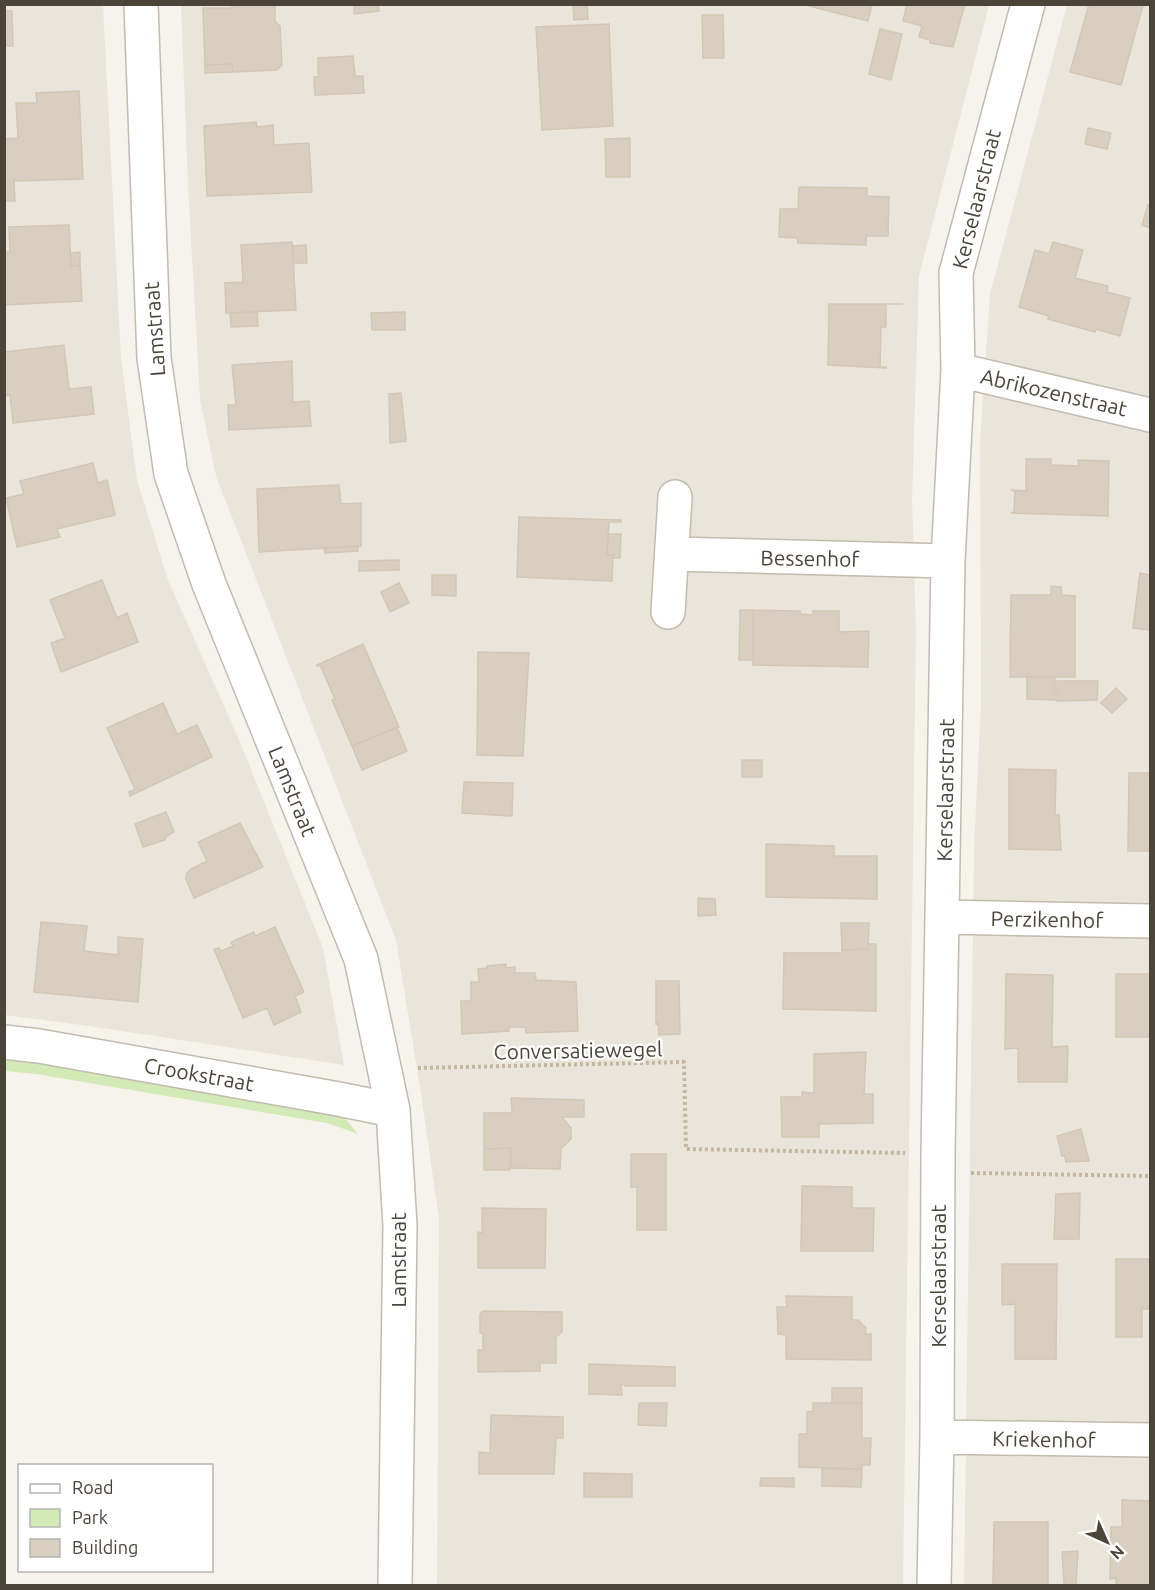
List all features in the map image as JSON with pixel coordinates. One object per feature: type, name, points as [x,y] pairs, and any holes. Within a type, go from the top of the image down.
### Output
[{"type":"street","name":"Lamstraat","points":[[141,4],[153,358],[171,474],[209,584],[361,959],[393,1110],[400,1226],[395,1586]]},
{"type":"street","name":"Kerselaarstraat","points":[[934,1586],[938,1437],[939,1163],[948,561],[958,370],[956,273],[1028,4]]},
{"type":"street","name":"Abrikozenstraat","points":[[958,370],[1150,415]]},
{"type":"street","points":[[668,612],[675,497]]},
{"type":"street","name":"Bessenhof","points":[[673,554],[948,561]]},
{"type":"street","name":"Perzikenhof","points":[[943,917],[1150,921]]},
{"type":"street","name":"Crookstraat","points":[[4,1042],[51,1048],[393,1110]]},
{"type":"street","name":"Kriekenhof","points":[[938,1437],[1150,1440]]},
{"type":"path","name":"Conversatiewegel","points":[[385,1069],[684,1062],[686,1149],[1150,1176]]},
{"type":"shaded area","points":[[5,5],[103,5],[121,358],[137,480],[168,580],[240,742],[323,948],[344,1065],[5,1015]]},
{"type":"shaded area","points":[[181,5],[989,5],[919,276],[912,499],[916,632],[903,1585],[437,1585],[439,1219],[420,1087],[396,940],[216,476],[200,399]]},
{"type":"shaded area","points":[[1067,5],[1150,5],[1150,1585],[964,1586],[974,849],[981,704],[980,440],[990,294]]},
{"type":"green space","points":[[4,1052],[342,1115],[358,1134],[327,1123],[36,1074],[5,1071]]},
{"type":"building","points":[[232,4],[275,4],[275,21],[280,26],[282,65],[277,70],[233,72],[232,64],[205,65],[203,8],[232,8]]},
{"type":"building","points":[[354,4],[378,4],[379,11],[354,14]]},
{"type":"building","points":[[573,4],[587,4],[588,19],[574,20]]},
{"type":"building","points":[[809,4],[872,4],[868,21],[809,6]]},
{"type":"building","points":[[907,4],[965,4],[953,47],[930,43],[930,40],[919,37],[922,26],[903,21]]},
{"type":"building","points":[[1089,4],[1143,5],[1121,85],[1070,72]]},
{"type":"building","points":[[4,11],[12,11],[13,46],[4,46]]},
{"type":"building","points":[[702,15],[723,15],[724,58],[703,58]]},
{"type":"building","points":[[609,24],[613,126],[542,130],[536,27]]},
{"type":"building","points":[[880,29],[902,34],[891,80],[869,74]]},
{"type":"building","points":[[353,56],[355,76],[363,76],[364,93],[315,95],[314,77],[318,77],[318,58]]},
{"type":"building","points":[[232,64],[233,72],[205,73],[205,65]]},
{"type":"building","points":[[79,91],[83,179],[14,181],[15,201],[4,201],[4,139],[18,138],[16,103],[37,103],[36,93]]},
{"type":"building","points":[[256,122],[257,127],[273,125],[274,145],[309,143],[312,192],[207,196],[204,126]]},
{"type":"building","points":[[1088,128],[1111,133],[1107,149],[1085,144]]},
{"type":"building","points":[[630,138],[630,177],[606,177],[605,139]]},
{"type":"building","points":[[799,187],[867,188],[867,196],[889,197],[888,236],[866,236],[866,245],[798,243],[797,238],[779,237],[780,209],[798,209]]},
{"type":"building","points":[[1148,205],[1150,206],[1150,228],[1142,225]]},
{"type":"building","points":[[69,225],[71,266],[80,265],[82,301],[4,305],[4,252],[10,252],[9,227]]},
{"type":"building","points":[[292,242],[296,310],[226,313],[225,283],[243,282],[241,245]]},
{"type":"building","points":[[1053,242],[1083,250],[1075,278],[1108,286],[1107,292],[1130,298],[1120,336],[1096,329],[1095,332],[1048,319],[1049,316],[1019,307],[1035,250],[1049,254]]},
{"type":"building","points":[[306,245],[307,263],[293,263],[293,246]]},
{"type":"building","points":[[80,252],[80,265],[71,266],[70,253]]},
{"type":"building","points":[[829,304],[886,304],[886,327],[881,327],[880,367],[886,368],[828,365]]},
{"type":"building","points":[[257,312],[258,326],[231,327],[230,313]]},
{"type":"building","points":[[405,312],[405,330],[372,330],[371,313]]},
{"type":"building","points":[[64,345],[69,389],[91,387],[94,414],[13,423],[10,395],[4,396],[5,352]]},
{"type":"building","points":[[292,361],[293,402],[309,401],[311,426],[229,430],[228,405],[236,405],[232,365]]},
{"type":"building","points":[[401,393],[406,441],[390,443],[389,394]]},
{"type":"building","points":[[1026,459],[1051,459],[1051,465],[1079,466],[1078,460],[1109,461],[1108,516],[1011,513],[1014,512],[1015,492],[1012,490],[1026,491]]},
{"type":"building","points":[[93,463],[98,483],[107,480],[115,515],[57,529],[60,537],[17,547],[6,498],[24,494],[20,481]]},
{"type":"building","points":[[339,485],[341,504],[361,503],[361,546],[259,552],[257,489]]},
{"type":"building","points":[[519,517],[621,520],[621,522],[609,522],[607,555],[613,555],[612,581],[517,577]]},
{"type":"building","points":[[608,534],[621,534],[620,558],[607,555]]},
{"type":"building","points":[[358,546],[358,551],[325,553],[324,548]]},
{"type":"building","points":[[399,560],[399,570],[359,571],[359,561]]},
{"type":"building","points":[[1140,573],[1150,575],[1150,630],[1133,628]]},
{"type":"building","points":[[432,575],[456,575],[456,596],[432,595]]},
{"type":"building","points":[[102,580],[117,618],[127,613],[138,642],[61,672],[51,643],[65,638],[50,600]]},
{"type":"building","points":[[399,583],[409,603],[390,612],[381,592]]},
{"type":"building","points":[[1051,586],[1061,587],[1062,595],[1075,596],[1075,677],[1010,677],[1011,595],[1051,595]]},
{"type":"building","points":[[740,610],[753,610],[753,660],[739,660]]},
{"type":"building","points":[[753,610],[800,611],[800,614],[813,615],[813,611],[839,611],[839,632],[869,631],[868,667],[753,665]]},
{"type":"building","points":[[363,644],[399,727],[352,746],[332,700],[335,699],[320,665],[317,665]]},
{"type":"building","points":[[478,652],[529,653],[523,756],[477,755]]},
{"type":"building","points":[[1027,677],[1055,677],[1055,700],[1027,699]]},
{"type":"building","points":[[1057,681],[1098,681],[1097,700],[1057,701]]},
{"type":"building","points":[[1116,688],[1127,699],[1112,713],[1101,703]]},
{"type":"building","points":[[163,703],[177,734],[197,725],[212,757],[130,796],[129,792],[135,789],[107,728]]},
{"type":"building","points":[[397,727],[407,751],[362,770],[352,746]]},
{"type":"building","points":[[742,760],[762,760],[762,777],[742,777]]},
{"type":"building","points":[[1009,769],[1056,770],[1055,815],[1059,815],[1061,850],[1009,849]]},
{"type":"building","points":[[1129,773],[1150,773],[1150,851],[1128,851]]},
{"type":"building","points":[[464,782],[513,783],[512,816],[462,813]]},
{"type":"building","points":[[166,812],[174,832],[165,840],[143,847],[135,824]]},
{"type":"building","points":[[240,823],[263,867],[194,898],[186,879],[187,873],[207,861],[198,842]]},
{"type":"building","points":[[766,844],[834,846],[834,856],[877,856],[877,899],[766,897]]},
{"type":"building","points":[[698,898],[715,899],[716,915],[698,916]]},
{"type":"building","points":[[41,922],[87,926],[84,951],[118,955],[118,937],[143,939],[138,1002],[34,992]]},
{"type":"building","points":[[841,923],[869,923],[868,949],[842,950]]},
{"type":"building","points":[[275,927],[304,992],[295,996],[301,1012],[274,1025],[267,1008],[243,1018],[214,949],[219,948],[221,951],[233,946],[231,942],[254,932],[255,936]]},
{"type":"building","points":[[868,944],[876,944],[876,1011],[783,1009],[784,953],[842,953],[842,950],[868,949]]},
{"type":"building","points":[[506,964],[506,968],[515,967],[515,973],[535,973],[536,980],[576,982],[578,1031],[526,1033],[525,1027],[509,1027],[509,1031],[462,1034],[461,1001],[471,1001],[471,982],[479,982],[478,969]]},
{"type":"building","points":[[1006,974],[1053,975],[1052,1047],[1068,1046],[1067,1082],[1018,1082],[1018,1048],[1005,1049]]},
{"type":"building","points":[[1116,974],[1150,974],[1150,1037],[1116,1037]]},
{"type":"building","points":[[656,981],[679,981],[680,1034],[659,1035],[658,1023],[656,1024]]},
{"type":"building","points":[[866,1052],[864,1094],[873,1094],[873,1123],[819,1124],[819,1137],[782,1137],[781,1097],[802,1097],[802,1092],[814,1093],[814,1054]]},
{"type":"building","points":[[511,1098],[584,1100],[584,1117],[562,1117],[571,1128],[571,1139],[561,1149],[560,1169],[511,1168],[511,1148],[484,1149],[484,1113],[512,1113]]},
{"type":"building","points":[[1081,1129],[1089,1161],[1066,1162],[1065,1156],[1062,1156],[1057,1136]]},
{"type":"building","points":[[511,1148],[510,1170],[484,1170],[484,1149]]},
{"type":"building","points":[[631,1154],[666,1154],[666,1230],[637,1230],[637,1187],[631,1187]]},
{"type":"building","points":[[802,1186],[852,1187],[852,1208],[874,1208],[873,1251],[801,1251]]},
{"type":"building","points":[[1080,1193],[1079,1239],[1054,1239],[1056,1194]]},
{"type":"building","points":[[482,1208],[546,1209],[545,1268],[478,1268],[478,1232],[482,1233]]},
{"type":"building","points":[[1116,1259],[1150,1259],[1150,1309],[1142,1309],[1142,1337],[1116,1337]]},
{"type":"building","points":[[1002,1264],[1057,1264],[1056,1359],[1015,1359],[1015,1304],[1002,1305]]},
{"type":"building","points":[[786,1296],[852,1297],[852,1320],[858,1320],[866,1328],[865,1334],[871,1334],[871,1360],[786,1359],[786,1335],[778,1334],[777,1307],[787,1307]]},
{"type":"building","points":[[483,1311],[562,1312],[562,1332],[556,1337],[556,1363],[540,1363],[540,1371],[478,1372],[478,1350],[483,1350],[480,1314]]},
{"type":"building","points":[[589,1364],[675,1367],[675,1386],[625,1386],[621,1384],[622,1395],[589,1394]]},
{"type":"building","points":[[832,1388],[862,1388],[862,1403],[832,1403]]},
{"type":"building","points":[[639,1403],[667,1403],[666,1426],[638,1425]]},
{"type":"building","points":[[813,1403],[862,1403],[862,1438],[871,1438],[870,1465],[862,1465],[862,1469],[799,1467],[799,1434],[807,1434],[807,1412],[813,1411]]},
{"type":"building","points":[[491,1415],[563,1417],[563,1438],[556,1438],[554,1474],[479,1474],[479,1452],[490,1453]]},
{"type":"building","points":[[822,1469],[862,1469],[861,1487],[822,1486]]},
{"type":"building","points":[[584,1473],[632,1474],[632,1497],[584,1497]]},
{"type":"building","points":[[761,1478],[794,1478],[794,1487],[760,1486]]},
{"type":"building","points":[[1122,1500],[1150,1501],[1150,1586],[1116,1586],[1116,1578],[1110,1579],[1111,1527],[1122,1527]]},
{"type":"building","points":[[994,1522],[1048,1522],[1048,1586],[993,1586]]},
{"type":"building","points":[[1078,1551],[1076,1586],[1064,1586],[1062,1552]]}]
